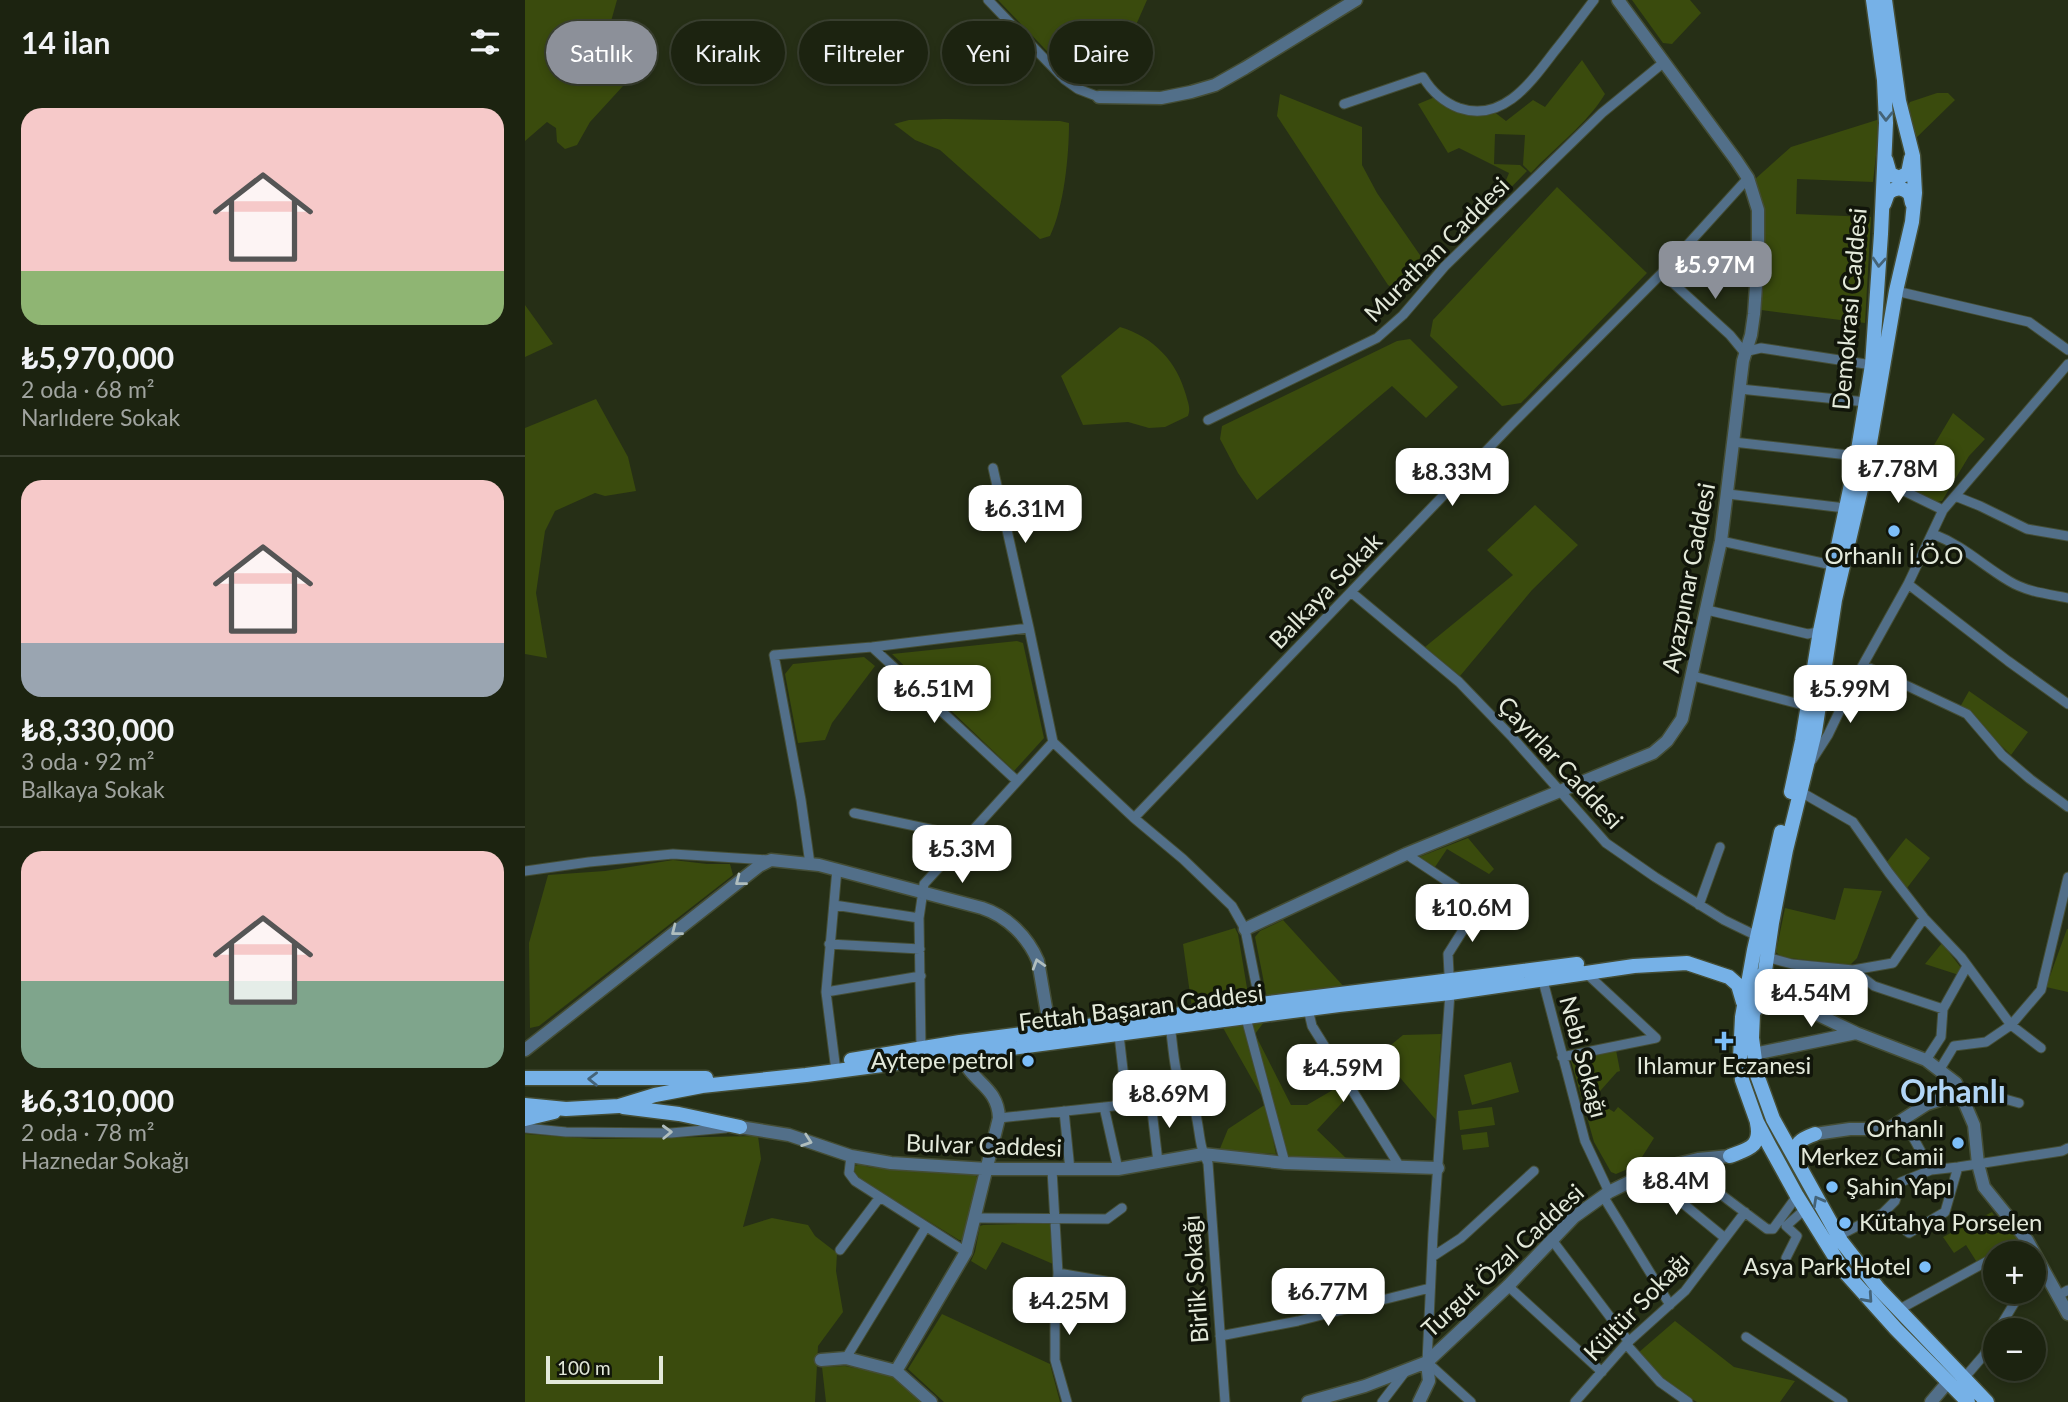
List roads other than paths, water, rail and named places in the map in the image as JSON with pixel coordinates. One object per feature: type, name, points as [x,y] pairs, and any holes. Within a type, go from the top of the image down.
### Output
[{"type":"main road","name":"Demokrasi Caddesi","points":[[1757,952],[1773,863],[1793,785],[1819,631],[1857,456],[1872,365],[1885,145],[1885,91],[1873,0]]},
{"type":"main road","name":"Demokrasi Caddesi","points":[[1747,983],[1807,767],[1835,600],[1865,472],[1896,291],[1912,222],[1915,177],[1899,101],[1885,0]]},
{"type":"main road","points":[[1885,145],[1887,168],[1890,174],[1899,178],[1904,176],[1910,167],[1909,142]]},
{"type":"main road","points":[[1882,214],[1888,193],[1893,189],[1903,189],[1910,194],[1912,222]]},
{"type":"main road","points":[[1732,969],[1745,971],[1757,952]]},
{"type":"main road","points":[[1757,952],[1764,978],[1779,996]]},
{"type":"main road","name":"Fettah Başaran Caddesi","points":[[525,1105],[566,1109],[619,1106],[670,1085],[708,1078],[835,1063],[1050,1031],[1247,1018],[1541,974],[1629,957],[1697,957],[1732,969],[1747,983]]},
{"type":"main road","name":"Fettah Başaran Caddesi","points":[[1541,974],[1687,963],[1734,981],[1748,1010]]},
{"type":"main road","points":[[1764,978],[1748,1010],[1753,1054],[1757,1075],[1786,1143],[1855,1261],[1986,1401]]},
{"type":"main road","points":[[1730,1156],[1756,1143],[1759,1133],[1740,1069],[1748,1010],[1753,997],[1747,983]]},
{"type":"main road","name":"Fettah Başaran Caddesi","points":[[525,1078],[619,1079],[702,1086],[1119,1035],[1170,1021],[1260,1004],[1450,987]]},
{"type":"main road","points":[[619,1079],[624,1093],[619,1106],[740,1127]]},
{"type":"main road","points":[[670,1085],[670,1114]]},
{"type":"main road","points":[[525,1119],[566,1109]]},
{"type":"main road","points":[[1757,1122],[1797,1196],[1843,1270],[1968,1402]]},
{"type":"main road","points":[[1775,1122],[1787,1132],[1799,1135],[1815,1134]]},
{"type":"main road","points":[[1751,1155],[1763,1151],[1769,1145],[1775,1122]]},
{"type":"main road","points":[[1799,1167],[1795,1156],[1797,1144],[1815,1134]]},
{"type":"main road","points":[[1781,1166],[1786,1143],[1799,1135]]},
{"type":"main road","points":[[1730,1156],[1768,1155],[1781,1166]]},
{"type":"street","points":[[988,0],[1063,79],[1078,89],[1099,97],[1161,98],[1203,89],[1245,68],[1356,0]]},
{"type":"street","points":[[1344,104],[1423,77],[1441,99],[1465,110],[1483,112],[1507,102],[1528,86],[1594,0]]},
{"type":"street","name":"Ayazpınar Caddesi","points":[[1245,929],[1406,854],[1653,752],[1661,748],[1682,719],[1721,541],[1744,352],[1751,335],[1758,257],[1758,210],[1748,178],[1618,0]]},
{"type":"street","name":"Murathan Caddesi","points":[[1207,420],[1377,338],[1403,315],[1445,266],[1602,113],[1663,63]]},
{"type":"street","name":"Balkaya Sokak","points":[[1134,818],[1511,425],[1662,273],[1748,178]]},
{"type":"street","points":[[1662,273],[1730,335],[1744,352],[1761,348],[1872,365]]},
{"type":"street","points":[[1896,291],[2029,322],[2068,350]]},
{"type":"street","points":[[1807,767],[1828,735],[1908,584],[1943,510],[2068,364]]},
{"type":"street","points":[[1739,389],[1866,402]]},
{"type":"street","points":[[1733,442],[1857,456]]},
{"type":"street","points":[[993,468],[1053,742],[1232,906],[1245,929],[1260,1004]]},
{"type":"street","points":[[1865,472],[1943,510]]},
{"type":"street","points":[[1728,494],[1845,508]]},
{"type":"street","points":[[1955,496],[2027,529],[2068,536]]},
{"type":"street","points":[[1933,534],[1952,541],[2010,582],[2038,593],[2068,598]]},
{"type":"street","points":[[1721,541],[1832,565]]},
{"type":"street","points":[[1908,584],[2068,704]]},
{"type":"street","name":"Çayırlar Caddesi","points":[[1351,592],[1459,682],[1513,738],[1606,843],[1724,920],[1757,952],[1792,964],[1853,970]]},
{"type":"street","points":[[1707,610],[1808,634],[1819,631]]},
{"type":"street","points":[[810,864],[774,655],[872,647],[1028,628]]},
{"type":"street","points":[[872,647],[1017,781]]},
{"type":"street","points":[[1863,665],[1967,714],[2002,755],[2068,807]]},
{"type":"street","points":[[1693,676],[1807,706]]},
{"type":"street","points":[[922,1048],[919,918],[924,884],[1053,742]]},
{"type":"street","points":[[1801,792],[1853,822],[1924,918],[1968,966],[2011,1025],[2041,1048]]},
{"type":"street","points":[[853,813],[967,837]]},
{"type":"street","points":[[1699,905],[1720,847]]},
{"type":"street","points":[[525,871],[673,854],[771,860],[837,869],[992,911],[1020,934],[1035,953],[1050,1031]]},
{"type":"street","points":[[1406,854],[1480,903],[1448,954],[1450,987],[1430,1288],[1427,1362],[1429,1381],[1419,1402]]},
{"type":"street","points":[[525,1051],[759,866],[771,860]]},
{"type":"street","points":[[835,1063],[826,992],[837,869]]},
{"type":"street","points":[[1941,1037],[1954,1046],[1986,1042],[2011,1025],[2041,990],[2068,877]]},
{"type":"street","points":[[834,905],[919,918]]},
{"type":"street","points":[[1853,970],[1893,963],[1924,918]]},
{"type":"street","points":[[829,944],[920,949]]},
{"type":"street","points":[[1926,1060],[1941,1037],[1943,1009],[1968,966]]},
{"type":"street","points":[[1853,970],[1874,986],[1943,1009]]},
{"type":"street","points":[[1562,1057],[1656,1038],[1585,972]]},
{"type":"street","name":"Nebi Sokağı","points":[[1541,974],[1585,1141],[1606,1194],[1670,1305]]},
{"type":"street","points":[[826,992],[921,976]]},
{"type":"street","points":[[1748,1010],[1779,996],[1856,1033],[1926,1060],[1956,1083],[1974,1125],[1978,1164],[1984,1187],[2027,1240],[2049,1278],[2064,1293],[2068,1314]]},
{"type":"street","points":[[1308,1009],[1312,1026],[1399,1167]]},
{"type":"street","points":[[1247,1018],[1285,1163]]},
{"type":"street","name":"Birlik Sokağı","points":[[1170,1021],[1178,1076],[1196,1113],[1203,1154],[1208,1163],[1225,1402]]},
{"type":"street","points":[[1836,1022],[1840,1029],[1836,1037]]},
{"type":"street","points":[[1753,1054],[1856,1033]]},
{"type":"street","points":[[1119,1035],[1127,1105]]},
{"type":"street","points":[[1940,1069],[1954,1046]]},
{"type":"street","points":[[896,1371],[966,1252],[999,1118],[996,1099],[966,1067],[962,1055]]},
{"type":"street","points":[[1815,1134],[1850,1129],[1888,1129],[1927,1104],[1961,1093],[1987,1094],[2019,1103]]},
{"type":"street","points":[[999,1118],[1190,1098]]},
{"type":"street","points":[[1151,1102],[1158,1162]]},
{"type":"street","points":[[1104,1107],[1118,1169]]},
{"type":"street","points":[[1064,1111],[1070,1170]]},
{"type":"street","points":[[1903,1119],[1931,1170]]},
{"type":"street","points":[[525,1128],[566,1132],[671,1133],[740,1127]]},
{"type":"street","name":"Bulvar Caddesi","points":[[740,1127],[789,1135],[851,1156],[891,1163],[988,1169],[1118,1169],[1203,1154],[1285,1163],[1438,1168]]},
{"type":"street","points":[[1838,1236],[1883,1213],[1895,1200],[1901,1182],[1931,1170],[2068,1148]]},
{"type":"street","points":[[851,1156],[849,1172],[855,1181],[966,1252]]},
{"type":"street","name":"Turgut Özal Caddesi","points":[[1308,1402],[1329,1399],[1427,1362],[1508,1286],[1574,1217],[1606,1194],[1647,1174],[1679,1163],[1730,1156]]},
{"type":"street","points":[[1679,1163],[1767,1229],[1773,1229],[1797,1196]]},
{"type":"street","points":[[1883,1213],[1909,1233],[1945,1212],[1958,1167]]},
{"type":"street","points":[[1052,1170],[1058,1273],[1055,1360],[1067,1402]]},
{"type":"street","points":[[1432,1256],[1461,1238],[1534,1171]]},
{"type":"street","points":[[1647,1174],[1725,1238]]},
{"type":"street","points":[[840,1250],[880,1197]]},
{"type":"street","points":[[975,1218],[1107,1219],[1122,1208]]},
{"type":"street","points":[[1786,1258],[1797,1236],[1786,1226],[1803,1211],[1809,1215]]},
{"type":"street","name":"Kültür Sokağı","points":[[1575,1402],[1628,1343],[1685,1291],[1745,1212]]},
{"type":"street","points":[[846,1358],[926,1227]]},
{"type":"street","points":[[1552,1240],[1660,1382],[1688,1402]]},
{"type":"street","points":[[1898,1310],[1983,1264]]},
{"type":"street","points":[[1058,1273],[1111,1282]]},
{"type":"street","points":[[1508,1286],[1602,1371]]},
{"type":"street","points":[[1220,1336],[1298,1321],[1430,1288]]},
{"type":"street","points":[[1746,1337],[1843,1402]]},
{"type":"street","points":[[1938,1350],[1945,1363],[1948,1382]]},
{"type":"street","points":[[1965,1377],[1983,1356]]},
{"type":"street","points":[[821,1360],[846,1358],[896,1371],[931,1402]]},
{"type":"street","points":[[1427,1362],[1471,1402]]},
{"type":"street","points":[[1382,1402],[1405,1372]]},
{"type":"street","points":[[1948,1382],[1965,1386],[1986,1401]]},
{"type":"street","points":[[1930,1402],[1948,1382]]},
{"type":"place","name":"Orhanlı İ.Ö.O","points":[[1894,531]]},
{"type":"place","name":"Ihlamur Eczanesi","points":[[1724,1041]]},
{"type":"place","name":"Aytepe petrol","points":[[1028,1061]]},
{"type":"place","name":"Orhanlı Merkez Camii","points":[[1958,1143]]},
{"type":"place","name":"Şahin Yapı","points":[[1832,1187]]},
{"type":"place","name":"Kütahya Porselen","points":[[1845,1223]]},
{"type":"place","name":"Asya Park Hotel","points":[[1925,1267]]},
{"type":"district","name":"Orhanlı","points":[[1953,1092]]}]
